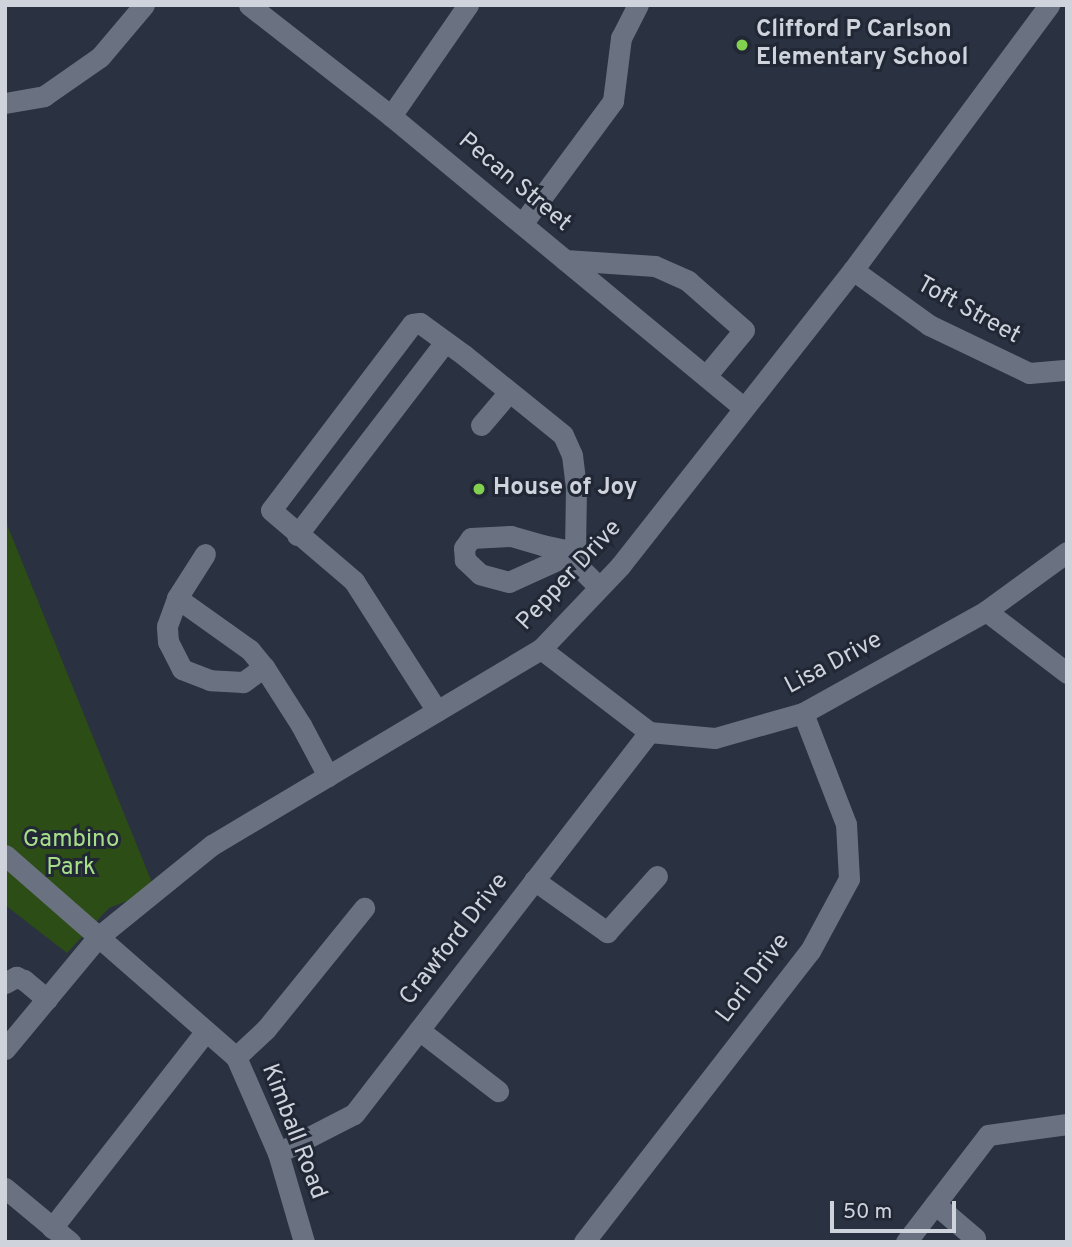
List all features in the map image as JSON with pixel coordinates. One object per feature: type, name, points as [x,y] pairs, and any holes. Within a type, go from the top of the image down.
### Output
[{"type":"street","points":[[5,103],[44,96],[100,57],[144,5]]},
{"type":"street","name":"Pecan Street","points":[[249,5],[391,116],[743,407]]},
{"type":"street","points":[[391,116],[468,5]]},
{"type":"street","points":[[522,224],[613,102],[621,38],[638,5]]},
{"type":"street","name":"Pepper Drive","points":[[5,1049],[97,938],[212,845],[541,649],[599,587],[853,270],[1049,5]]},
{"type":"street","points":[[565,260],[655,265],[688,281],[744,330],[706,376]]},
{"type":"street","name":"Toft Street","points":[[853,270],[929,325],[1029,373],[1067,370]]},
{"type":"street","points":[[437,711],[367,597],[272,515],[273,504],[412,324],[420,324],[509,392],[569,445],[576,488],[575,552],[581,569],[599,587]]},
{"type":"street","points":[[297,535],[444,342]]},
{"type":"street","points":[[481,425],[509,392]]},
{"type":"street","name":"Lisa Drive","points":[[649,732],[715,738],[803,713],[986,611],[1067,552]]},
{"type":"street","points":[[205,554],[177,598],[167,626],[168,642],[182,668],[210,680],[243,681],[264,667]]},
{"type":"street","points":[[177,598],[234,635],[264,667],[328,776]]},
{"type":"street","points":[[986,611],[1067,673]]},
{"type":"street","points":[[541,649],[649,732]]},
{"type":"street","name":"Lori Drive","points":[[584,1242],[810,951],[849,879],[846,824],[803,713]]},
{"type":"street","name":"Crawford Drive","points":[[278,1153],[354,1114],[649,732]]},
{"type":"street","name":"Kimball Road","points":[[5,855],[80,916],[97,938],[236,1057],[278,1153],[304,1242]]},
{"type":"street","points":[[534,880],[607,932],[657,876]]},
{"type":"street","points":[[236,1057],[266,1029],[364,908]]},
{"type":"street","points":[[5,983],[16,977],[24,980],[47,999]]},
{"type":"street","points":[[419,1030],[498,1091]]},
{"type":"street","points":[[52,1228],[206,1031]]},
{"type":"street","points":[[906,1242],[988,1135],[1067,1124]]},
{"type":"street","points":[[5,1188],[70,1242]]},
{"type":"street","points":[[935,1204],[975,1238],[973,1242]]},
{"type":"green space","name":"Gambino Park","points":[[5,509],[8,527],[155,890],[109,908],[67,953],[5,905]]},
{"type":"place","name":"Clifford P Carlson Elementary School","points":[[742,45]]},
{"type":"place","name":"House of Joy","points":[[479,489]]}]
